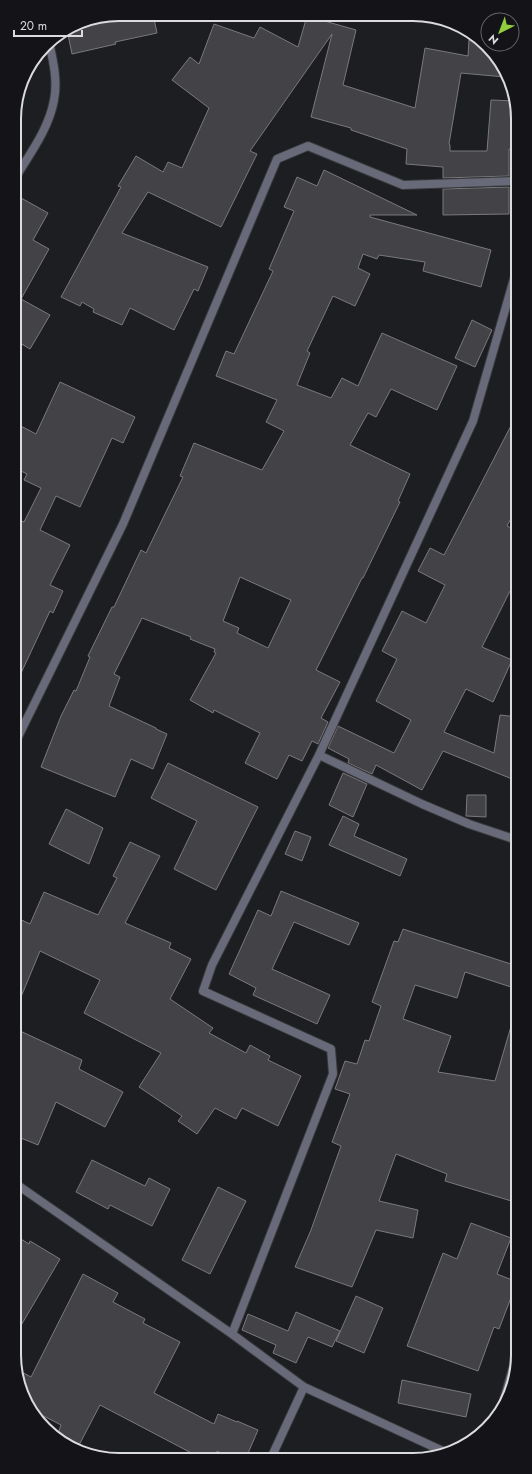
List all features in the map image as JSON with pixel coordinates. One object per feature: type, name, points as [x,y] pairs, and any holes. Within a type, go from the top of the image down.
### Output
[{"type":"street","points":[[21,168],[46,126],[54,99],[54,66],[51,49]]},
{"type":"street","points":[[21,731],[123,524],[277,159],[308,146],[403,185],[511,181]]},
{"type":"street","points":[[232,1334],[333,1074],[331,1049],[203,991],[212,965],[319,755],[473,421],[511,289]]},
{"type":"street","points":[[319,755],[422,804],[469,824],[511,838]]},
{"type":"street","points":[[21,1187],[232,1334],[304,1387],[440,1450]]},
{"type":"street","points":[[273,1453],[304,1387]]},
{"type":"building","points":[[154,21],[157,33],[115,42],[116,44],[72,54],[68,35],[81,28],[106,22]]},
{"type":"building","points":[[306,21],[324,21],[356,30],[343,85],[415,108],[425,48],[468,56],[469,40],[472,40],[480,48],[480,52],[484,52],[491,59],[501,77],[461,73],[449,144],[450,151],[487,151],[491,100],[509,101],[511,113],[511,149],[509,149],[509,176],[443,178],[443,167],[406,164],[407,149],[351,130],[351,128],[311,117],[332,34],[250,151],[257,154],[221,227],[148,192],[122,233],[208,267],[198,291],[194,289],[174,330],[130,308],[122,325],[93,312],[94,309],[82,302],[80,306],[61,297],[121,187],[118,186],[136,156],[163,172],[168,162],[182,168],[209,108],[172,80],[190,57],[199,64],[214,24],[254,38],[260,27],[298,47]]},
{"type":"building","points":[[324,170],[417,215],[370,215],[370,217],[491,250],[481,287],[423,271],[425,262],[379,255],[377,259],[363,254],[358,268],[370,274],[355,306],[333,296],[307,351],[310,353],[297,385],[331,398],[342,378],[358,386],[382,333],[457,366],[437,410],[391,389],[376,417],[368,413],[350,445],[410,474],[398,501],[400,502],[316,670],[340,682],[321,718],[328,722],[318,744],[312,741],[302,761],[289,755],[277,779],[245,763],[260,733],[214,710],[213,713],[190,700],[216,653],[214,652],[215,649],[190,639],[191,637],[142,618],[114,674],[120,677],[109,706],[167,734],[153,769],[131,759],[115,797],[41,767],[61,716],[74,690],[76,691],[90,657],[88,656],[112,607],[114,607],[141,550],[146,553],[183,477],[180,476],[194,443],[262,470],[284,431],[266,422],[277,400],[216,376],[226,351],[234,354],[273,271],[269,269],[294,211],[284,207],[297,177],[317,186]],"holes":[[[240,577],[291,600],[268,648],[237,633],[239,628],[223,621]]]},
{"type":"building","points":[[509,187],[509,214],[443,215],[443,189]]},
{"type":"building","points":[[21,198],[48,213],[33,240],[49,249],[21,299]]},
{"type":"building","points":[[21,299],[50,315],[30,349],[21,344]]},
{"type":"building","points":[[472,320],[492,330],[475,367],[455,358]]},
{"type":"building","points":[[60,382],[135,417],[123,443],[112,438],[80,507],[56,496],[40,530],[70,545],[50,585],[63,591],[53,613],[50,611],[21,673],[21,521],[24,522],[41,488],[24,480],[27,474],[21,471],[21,426],[36,434]]},
{"type":"building","points":[[511,426],[511,518],[507,526],[511,528],[511,592],[482,647],[511,660],[511,662],[493,702],[466,689],[444,732],[494,753],[500,715],[511,716],[511,779],[443,751],[422,790],[376,765],[372,774],[348,763],[349,759],[328,748],[338,726],[394,753],[411,720],[376,701],[397,659],[382,651],[402,611],[426,623],[445,585],[418,571],[430,548],[444,555]]},
{"type":"building","points":[[168,763],[258,807],[216,890],[174,869],[197,821],[151,798]]},
{"type":"building","points":[[343,773],[367,784],[353,817],[329,805]]},
{"type":"building","points":[[467,795],[486,795],[486,817],[466,816]]},
{"type":"building","points":[[66,809],[103,828],[89,864],[49,844]]},
{"type":"building","points":[[343,816],[359,824],[354,836],[407,859],[400,876],[329,845]]},
{"type":"building","points":[[295,831],[311,837],[302,861],[285,854]]},
{"type":"building","points":[[130,842],[160,856],[125,923],[171,943],[169,948],[191,959],[170,999],[213,1028],[209,1033],[246,1053],[250,1045],[270,1056],[268,1060],[301,1076],[278,1126],[242,1108],[236,1119],[215,1108],[197,1134],[178,1121],[182,1116],[139,1087],[161,1053],[84,1013],[100,980],[40,951],[21,997],[21,920],[30,924],[44,892],[98,915],[117,878],[113,876]]},
{"type":"building","points":[[281,891],[359,923],[349,945],[294,922],[272,969],[330,995],[317,1024],[253,995],[256,988],[229,974],[258,910],[271,916]]},
{"type":"building","points":[[403,929],[511,964],[511,987],[465,972],[457,998],[415,985],[403,1019],[451,1036],[438,1072],[495,1081],[511,1026],[511,1201],[445,1181],[447,1174],[396,1154],[379,1201],[418,1210],[413,1238],[376,1230],[352,1287],[295,1267],[311,1230],[341,1146],[332,1142],[350,1094],[335,1089],[345,1061],[357,1064],[365,1040],[369,1041],[381,1006],[372,1002],[394,941],[398,942]]},
{"type":"building","points":[[21,1031],[82,1060],[79,1069],[123,1092],[105,1127],[56,1102],[38,1145],[21,1138]]},
{"type":"building","points":[[92,1160],[145,1186],[149,1178],[170,1189],[152,1226],[110,1205],[108,1209],[76,1192]]},
{"type":"building","points":[[218,1187],[246,1201],[210,1274],[182,1260]]},
{"type":"building","points":[[471,1223],[511,1238],[497,1274],[511,1280],[511,1298],[499,1329],[494,1327],[478,1371],[407,1346],[443,1253],[457,1259]]},
{"type":"building","points":[[21,1239],[29,1244],[30,1241],[60,1259],[21,1325]]},
{"type":"building","points":[[83,1274],[118,1293],[113,1302],[145,1319],[143,1323],[180,1342],[154,1393],[214,1424],[218,1414],[258,1430],[248,1453],[221,1453],[217,1451],[216,1453],[191,1453],[100,1405],[79,1445],[58,1432],[61,1425],[41,1414],[26,1387],[23,1373],[31,1377]]},
{"type":"building","points":[[356,1296],[383,1308],[364,1353],[336,1341]]},
{"type":"building","points":[[296,1312],[340,1331],[332,1347],[308,1337],[296,1363],[273,1353],[276,1345],[242,1330],[248,1314],[288,1331]]},
{"type":"building","points":[[402,1380],[471,1394],[466,1417],[398,1403]]}]
